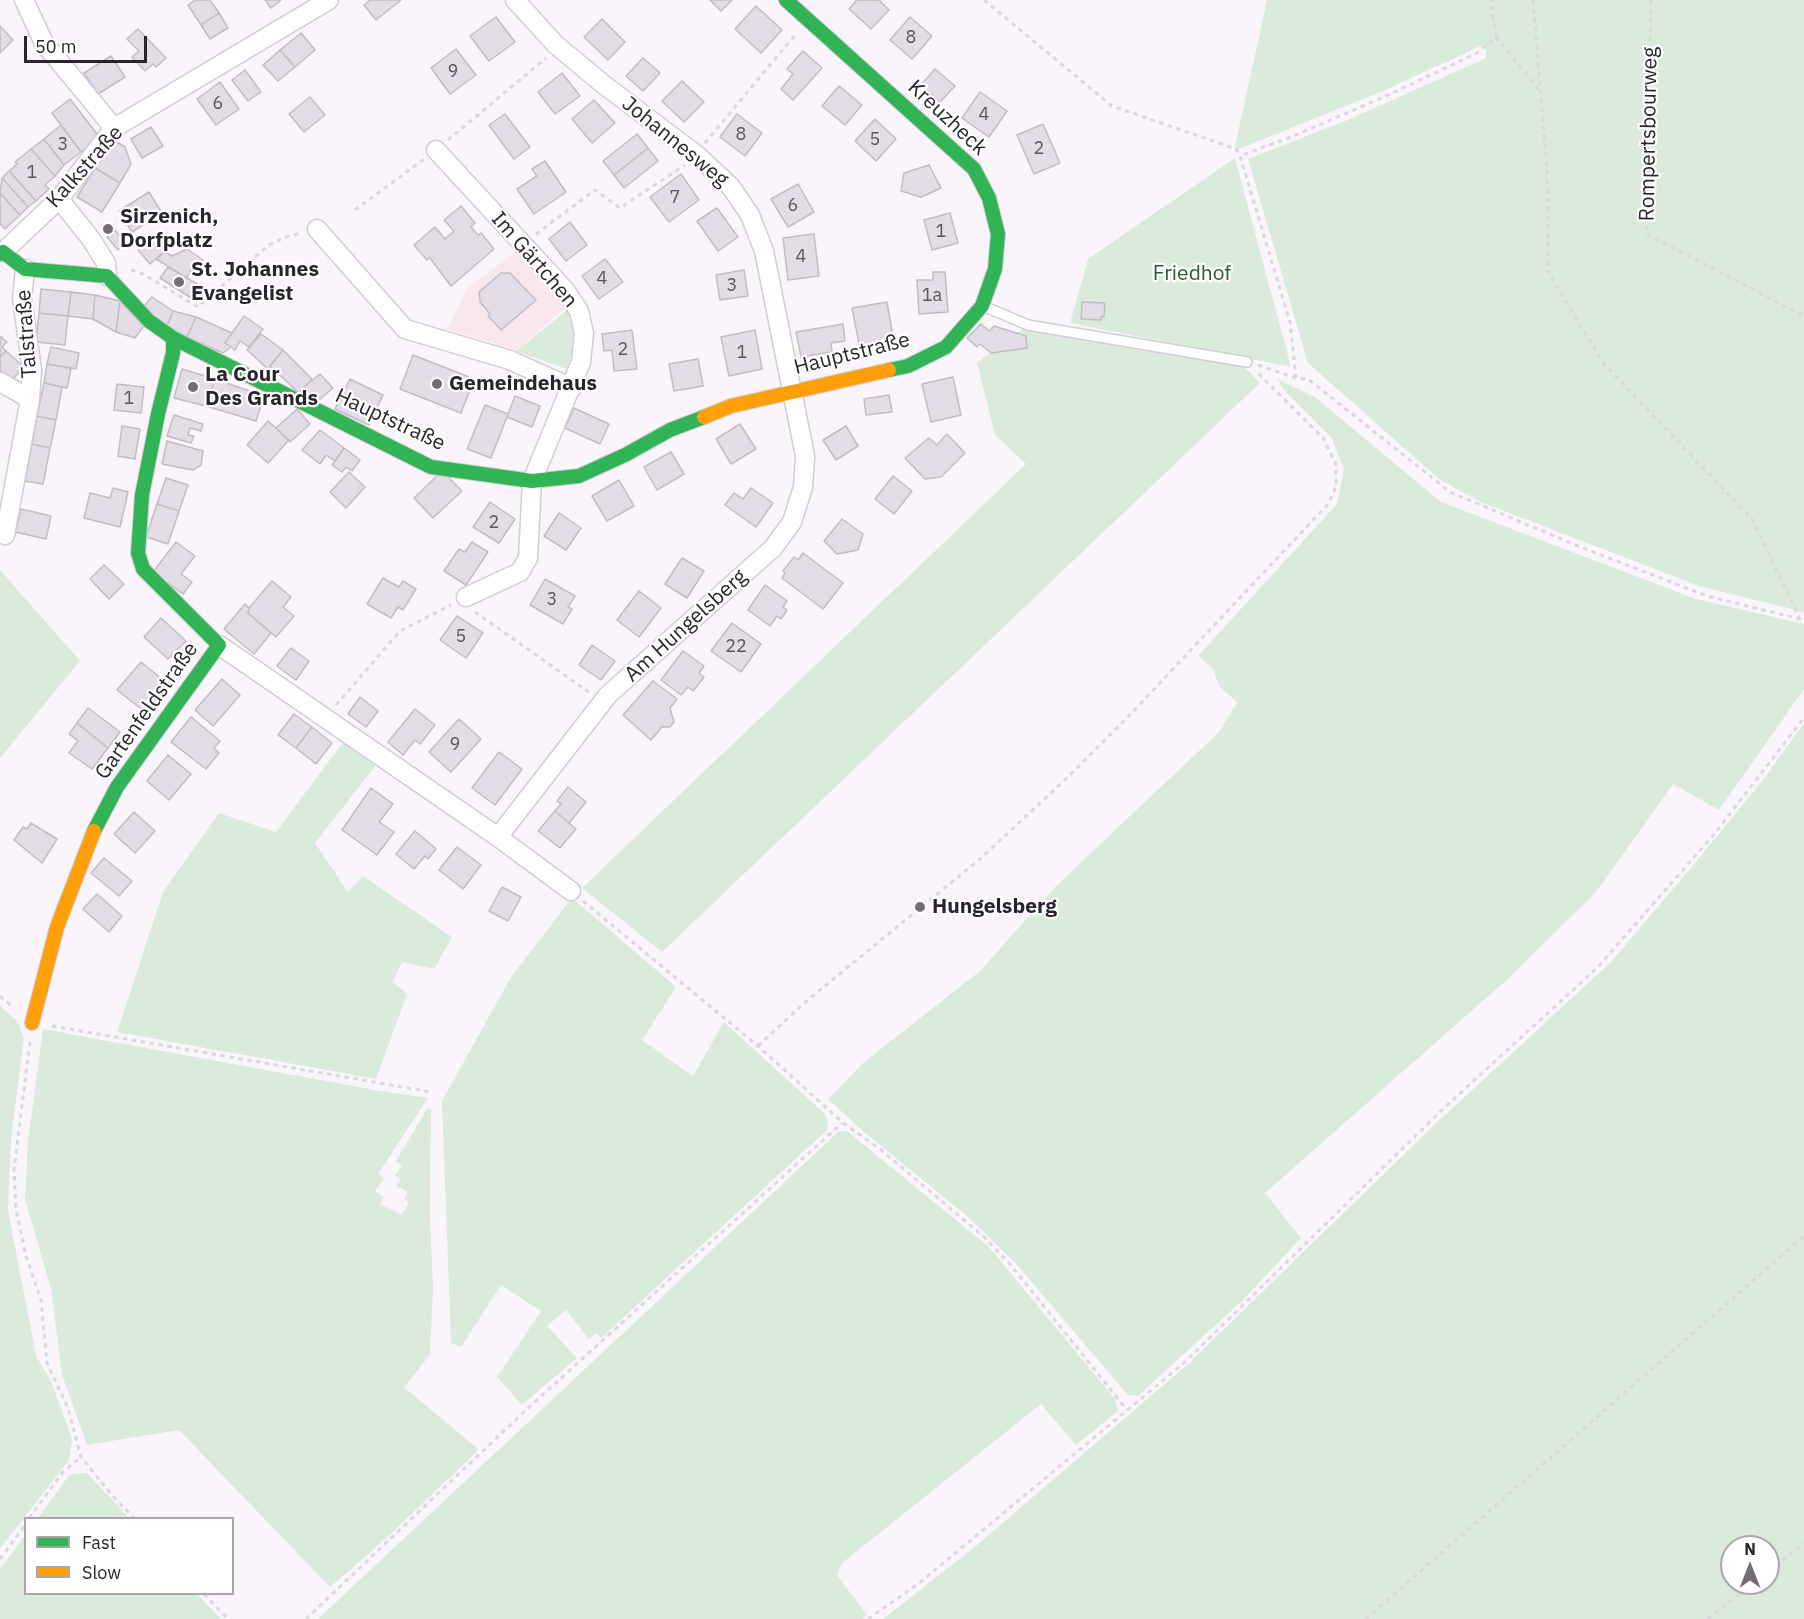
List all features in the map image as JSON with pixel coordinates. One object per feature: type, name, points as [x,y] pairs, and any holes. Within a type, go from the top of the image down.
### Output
[{"type":"street","points":[[24,0],[44,43],[114,128]]},
{"type":"street","name":"Kalkstraße","points":[[1,253],[59,200],[114,128],[329,0]]},
{"type":"street","name":"Johannesweg","points":[[515,0],[556,45],[603,84],[697,155],[731,187],[750,215],[764,251],[792,390]]},
{"type":"street","name":"Kreuzheck","points":[[786,0],[974,169],[989,198],[998,234],[995,269],[982,306]]},
{"type":"street","name":"Im Gärtchen","points":[[436,150],[565,290],[579,311],[584,333],[581,362],[532,482]]},
{"type":"street","points":[[1,253],[25,269],[107,276],[106,263],[91,239],[59,200]]},
{"type":"street","points":[[317,230],[405,329],[510,360],[572,388]]},
{"type":"street","name":"Talstraße","points":[[5,535],[30,399],[32,370],[22,298],[25,269]]},
{"type":"street","name":"Hauptstraße","points":[[107,276],[149,321],[173,338],[431,467],[532,482],[579,477],[670,430],[731,405],[908,366],[946,347],[982,306]]},
{"type":"street","name":"Gartenfeldstraße","points":[[33,1023],[57,927],[97,824],[117,787],[219,645],[154,582],[143,569],[138,553],[142,495],[173,353],[173,338]]},
{"type":"street","name":"Talstraße","points":[[0,382],[30,399]]},
{"type":"street","name":"Am Hungelsberg","points":[[498,837],[603,702],[773,548],[792,522],[803,487],[805,456],[792,390]]},
{"type":"street","points":[[465,602],[520,572],[528,558],[532,482]]},
{"type":"street","points":[[219,645],[498,837],[571,891]]},
{"type":"lane","points":[[982,306],[1028,325],[1247,362]]},
{"type":"path","points":[[984,0],[1112,106],[1237,150],[1290,322],[1296,378]]},
{"type":"path","points":[[1491,0],[1496,37],[1540,91]]},
{"type":"path","points":[[1533,0],[1546,168],[1548,272],[1604,364],[1752,519],[1802,619]]},
{"type":"path","name":"Rompertsbourweg","points":[[1651,0],[1647,234],[1804,316]]},
{"type":"path","points":[[522,244],[595,190],[620,208],[697,155],[808,20]]},
{"type":"path","points":[[1240,156],[1384,97],[1477,52],[1496,37]]},
{"type":"path","points":[[355,210],[436,150],[550,54],[556,45]]},
{"type":"path","points":[[127,268],[143,274],[198,307],[269,245],[285,237],[317,230]]},
{"type":"path","points":[[1247,362],[1296,378],[1308,379],[1450,492],[1578,546],[1707,596],[1802,619]]},
{"type":"path","points":[[758,1046],[809,999],[980,859],[1068,777],[1126,719],[1329,503],[1336,486],[1336,464],[1323,438],[1247,362]]},
{"type":"path","points":[[325,717],[400,631],[465,602],[603,702]]},
{"type":"path","points":[[868,1619],[918,1584],[1184,1363],[1445,1107],[1596,969],[1711,838],[1804,718]]},
{"type":"path","points":[[571,891],[758,1046],[842,1122],[880,1149],[983,1236],[1010,1264],[1127,1410]]},
{"type":"path","points":[[133,1517],[81,1457],[68,1408],[47,1364],[41,1300],[26,1256],[16,1210],[14,1169],[33,1023],[431,1092]]},
{"type":"path","points":[[306,1619],[526,1410],[842,1122]]},
{"type":"path","points":[[1366,1619],[1804,1236]]},
{"type":"path","points":[[30,1517],[63,1472],[81,1457]]},
{"type":"path","points":[[0,1559],[24,1527]]},
{"type":"path","points":[[1780,1562],[1804,1543]]},
{"type":"path","points":[[206,1595],[228,1619]]},
{"type":"path","points":[[1708,1619],[1738,1595]]},
{"type":"shaded area","points":[[521,248],[568,306],[516,350],[448,329],[467,288]]},
{"type":"green space","points":[[1267,0],[1804,0],[1804,612],[1699,586],[1478,501],[1439,479],[1308,363],[1248,159],[1350,119],[1486,58],[1485,44],[1383,91],[1234,151]]},
{"type":"green space","name":"Friedhof","points":[[1235,158],[1291,367],[1070,323],[1088,259]]},
{"type":"green space","points":[[567,310],[571,316],[575,344],[567,369],[516,351]]},
{"type":"green space","points":[[1025,327],[1240,363],[1260,383],[662,952],[582,888],[1026,464],[995,435],[977,363]]},
{"type":"green space","points":[[1277,379],[1315,397],[1441,502],[1696,599],[1804,624],[1804,689],[1719,810],[1673,784],[1596,892],[1510,977],[1265,1193],[1301,1238],[1243,1300],[1138,1396],[1128,1395],[1017,1265],[968,1217],[864,1132],[828,1099],[863,1063],[980,971],[1056,886],[1219,732],[1237,702],[1220,687],[1212,667],[1198,656],[1337,504],[1344,469],[1331,437],[1285,391]]},
{"type":"green space","points":[[0,570],[80,661],[0,758]]},
{"type":"green space","points":[[1804,723],[1804,1619],[883,1619],[976,1546],[1188,1364],[1431,1128],[1611,962],[1766,776]]},
{"type":"green space","points":[[344,741],[376,765],[315,843],[348,892],[363,876],[452,937],[434,969],[402,962],[393,982],[407,994],[376,1079],[117,1032],[163,892],[219,813],[276,832]]},
{"type":"green space","points":[[572,898],[676,987],[642,1040],[693,1076],[724,1022],[824,1113],[828,1120],[827,1130],[601,1338],[596,1333],[589,1339],[566,1310],[547,1326],[577,1358],[522,1405],[497,1377],[541,1311],[501,1285],[461,1347],[451,1343],[442,1101],[511,977]]},
{"type":"green space","points":[[0,1006],[17,1021],[24,1038],[11,1138],[8,1211],[36,1356],[51,1381],[72,1439],[69,1460],[0,1549]]},
{"type":"green space","points":[[43,1029],[428,1098],[378,1174],[384,1178],[375,1191],[384,1197],[380,1204],[402,1215],[409,1202],[404,1199],[408,1192],[396,1186],[401,1179],[395,1176],[402,1165],[396,1161],[427,1109],[431,1108],[430,1214],[433,1288],[430,1355],[404,1387],[479,1450],[371,1552],[330,1587],[179,1430],[87,1445],[62,1375],[51,1289],[25,1199],[28,1141]]},
{"type":"green space","points":[[847,1131],[989,1247],[1115,1399],[1118,1411],[1076,1445],[1041,1404],[842,1563],[837,1575],[867,1615],[862,1619],[318,1619],[838,1132]]},
{"type":"green space","points":[[87,1473],[128,1517],[39,1517],[70,1474]]},
{"type":"green space","points":[[24,1536],[24,1595],[198,1595],[221,1619],[0,1619],[0,1570]]},
{"type":"building","points":[[195,0],[210,0],[219,13],[201,25],[188,5]]},
{"type":"building","points":[[265,0],[281,0],[271,8]]},
{"type":"building","points":[[370,0],[401,0],[376,20],[364,5]]},
{"type":"building","points":[[710,0],[732,0],[721,11]]},
{"type":"building","points":[[857,0],[879,0],[889,10],[871,29],[849,9]]},
{"type":"building","points":[[756,6],[782,30],[761,53],[735,29]]},
{"type":"building","points":[[219,13],[228,28],[210,39],[201,25]]},
{"type":"building","points":[[496,17],[515,42],[489,61],[470,36]]},
{"type":"building","points":[[910,17],[932,36],[912,59],[890,40]]},
{"type":"building","points":[[602,19],[625,42],[608,60],[584,37]]},
{"type":"building","points":[[0,26],[13,40],[0,53]]},
{"type":"building","points":[[138,29],[166,58],[156,67],[153,64],[145,71],[132,57],[139,51],[127,39]]},
{"type":"building","points":[[301,33],[315,50],[295,67],[280,50]]},
{"type":"building","points":[[456,49],[476,75],[450,94],[431,68]]},
{"type":"building","points":[[280,50],[295,67],[278,81],[263,65]]},
{"type":"building","points":[[803,51],[822,68],[793,100],[781,89],[793,74],[787,69]]},
{"type":"building","points":[[111,56],[125,77],[98,94],[84,73]]},
{"type":"building","points":[[643,58],[660,73],[643,91],[626,76]]},
{"type":"building","points":[[935,69],[955,86],[940,102],[921,85]]},
{"type":"building","points":[[245,70],[261,92],[248,101],[232,80]]},
{"type":"building","points":[[562,73],[580,96],[555,114],[538,92]]},
{"type":"building","points":[[682,81],[704,102],[684,122],[662,101]]},
{"type":"building","points":[[220,82],[239,109],[216,125],[197,99]]},
{"type":"building","points":[[839,86],[862,105],[845,125],[822,106]]},
{"type":"building","points":[[980,92],[1007,111],[989,137],[962,118]]},
{"type":"building","points":[[310,97],[325,115],[304,132],[289,114]]},
{"type":"building","points":[[70,99],[100,138],[81,152],[52,113]]},
{"type":"building","points":[[594,100],[615,123],[592,143],[572,119]]},
{"type":"building","points":[[505,114],[530,147],[514,159],[489,125]]},
{"type":"building","points":[[737,114],[762,133],[745,156],[720,137]]},
{"type":"building","points":[[875,119],[896,139],[876,161],[855,141]]},
{"type":"building","points":[[1043,124],[1060,163],[1034,174],[1017,135]]},
{"type":"building","points":[[61,125],[81,152],[64,165],[44,139]]},
{"type":"building","points":[[151,127],[163,146],[142,158],[131,139]]},
{"type":"building","points":[[637,134],[648,148],[614,175],[603,161]]},
{"type":"building","points":[[44,139],[64,165],[55,176],[31,149]]},
{"type":"building","points":[[112,139],[125,147],[131,164],[120,183],[95,168]]},
{"type":"building","points":[[648,148],[658,161],[624,188],[614,175]]},
{"type":"building","points":[[31,149],[55,176],[45,185],[49,189],[36,201],[9,171],[17,164],[15,162]]},
{"type":"building","points":[[545,161],[566,192],[534,214],[517,189],[537,176],[532,169]]},
{"type":"building","points":[[929,165],[941,188],[921,197],[901,191],[904,173]]},
{"type":"building","points":[[95,168],[120,183],[102,212],[77,197]]},
{"type":"building","points":[[9,171],[36,201],[28,207],[2,178]]},
{"type":"building","points":[[681,174],[699,200],[669,222],[650,197]]},
{"type":"building","points":[[2,178],[28,207],[20,215],[0,193]]},
{"type":"building","points":[[798,184],[814,212],[788,227],[771,199]]},
{"type":"building","points":[[149,192],[162,213],[132,232],[127,224],[125,225],[119,211]]},
{"type":"building","points":[[0,193],[20,215],[5,229],[0,224]]},
{"type":"building","points":[[461,206],[475,223],[471,227],[478,235],[481,233],[494,249],[451,286],[430,258],[427,260],[414,245],[435,227],[445,239],[454,231],[444,220]]},
{"type":"building","points":[[717,208],[738,237],[718,251],[697,221]]},
{"type":"building","points":[[950,213],[958,243],[932,250],[924,220]]},
{"type":"building","points":[[570,222],[587,245],[566,261],[549,239]]},
{"type":"building","points":[[115,230],[126,243],[118,250],[107,237]]},
{"type":"building","points":[[814,234],[819,276],[788,280],[783,238]]},
{"type":"building","points":[[153,238],[165,251],[150,264],[138,250]]},
{"type":"building","points":[[187,249],[203,260],[195,273],[191,270],[187,278],[156,259],[165,252],[172,256]]},
{"type":"building","points":[[605,259],[623,282],[599,299],[582,276]]},
{"type":"building","name":"St. Johannes Evangelist","points":[[168,267],[204,288],[196,301],[160,278]]},
{"type":"building","points":[[744,270],[748,296],[720,300],[716,275]]},
{"type":"building","points":[[933,272],[945,272],[948,312],[919,314],[917,280],[933,280]]},
{"type":"building","points":[[501,273],[510,273],[536,300],[501,330],[488,316],[490,314],[480,302],[479,292]]},
{"type":"building","points":[[41,289],[71,292],[68,316],[39,313]]},
{"type":"building","points":[[71,292],[95,295],[93,319],[68,316]]},
{"type":"building","points":[[95,295],[120,301],[116,332],[93,319]]},
{"type":"building","points":[[152,297],[173,311],[167,326],[142,308]]},
{"type":"building","points":[[120,301],[144,326],[135,338],[116,332]]},
{"type":"building","points":[[887,302],[894,343],[860,349],[852,308]]},
{"type":"building","points":[[1082,302],[1105,303],[1104,317],[1101,316],[1101,320],[1081,319]]},
{"type":"building","points":[[173,311],[196,317],[187,337],[167,326]]},
{"type":"building","points":[[39,313],[68,316],[65,345],[36,342]]},
{"type":"building","points":[[244,316],[263,329],[249,347],[240,341],[235,350],[225,343]]},
{"type":"building","points":[[196,317],[232,333],[225,343],[231,347],[223,353],[187,337]]},
{"type":"building","points":[[843,324],[845,341],[831,343],[832,352],[801,357],[796,332]]},
{"type":"building","points":[[981,324],[989,331],[994,326],[1026,336],[1027,348],[991,353],[980,344],[977,347],[967,338]]},
{"type":"building","points":[[632,330],[637,369],[614,371],[612,350],[604,351],[602,334]]},
{"type":"building","points":[[755,330],[762,369],[729,376],[721,337]]},
{"type":"building","points":[[261,334],[283,350],[268,369],[247,350]]},
{"type":"building","points":[[0,336],[7,342],[2,347],[6,351],[0,357]]},
{"type":"building","points":[[51,347],[79,353],[76,369],[47,364]]},
{"type":"building","points":[[283,350],[312,379],[299,393],[270,366]]},
{"type":"building","points":[[6,351],[24,367],[7,385],[0,379],[0,357]]},
{"type":"building","name":"Gemeindehaus","points":[[413,355],[474,379],[461,413],[400,389]]},
{"type":"building","points":[[698,359],[703,386],[674,391],[669,364]]},
{"type":"building","points":[[47,364],[71,368],[67,388],[44,383]]},
{"type":"building","points":[[182,369],[215,379],[206,406],[174,398]]},
{"type":"building","points":[[320,374],[333,388],[317,402],[304,387]]},
{"type":"building","points":[[953,377],[961,415],[931,422],[922,384]]},
{"type":"building","points":[[215,379],[264,396],[256,421],[206,406]]},
{"type":"building","points":[[350,379],[383,395],[369,425],[335,409]]},
{"type":"building","points":[[44,383],[62,387],[56,420],[37,416]]},
{"type":"building","points":[[117,384],[144,387],[141,413],[114,410]]},
{"type":"building","points":[[889,395],[892,412],[866,415],[864,399]]},
{"type":"building","points":[[515,396],[540,406],[532,427],[507,417]]},
{"type":"building","points":[[485,405],[508,414],[491,458],[467,449]]},
{"type":"building","points":[[574,408],[609,424],[600,444],[565,428]]},
{"type":"building","points":[[297,409],[310,424],[290,442],[276,428]]},
{"type":"building","points":[[174,415],[203,424],[201,431],[190,428],[188,435],[194,436],[191,443],[167,436]]},
{"type":"building","points":[[37,416],[56,420],[50,448],[32,444]]},
{"type":"building","points":[[268,421],[289,440],[268,463],[247,445]]},
{"type":"building","points":[[740,424],[756,449],[731,464],[716,439]]},
{"type":"building","points":[[122,426],[140,429],[135,459],[118,456]]},
{"type":"building","points":[[846,426],[858,446],[836,460],[823,440]]},
{"type":"building","points":[[320,430],[344,448],[335,461],[326,455],[320,464],[302,450]]},
{"type":"building","points":[[947,434],[965,453],[941,477],[925,479],[905,458],[929,438],[937,445]]},
{"type":"building","points":[[167,441],[203,451],[201,465],[193,470],[162,464]]},
{"type":"building","points":[[32,444],[50,448],[43,484],[25,481]]},
{"type":"building","points":[[344,448],[360,460],[352,471],[346,467],[342,472],[332,465]]},
{"type":"building","points":[[671,452],[684,474],[657,490],[644,467]]},
{"type":"building","points":[[442,471],[462,491],[433,518],[414,498]]},
{"type":"building","points":[[349,472],[365,487],[346,508],[330,492]]},
{"type":"building","points":[[893,476],[912,491],[894,514],[875,499]]},
{"type":"building","points":[[166,478],[188,485],[179,511],[157,504]]},
{"type":"building","points":[[619,480],[634,506],[607,521],[592,496]]},
{"type":"building","points":[[113,488],[128,492],[120,527],[84,518],[90,493],[110,498]]},
{"type":"building","points":[[751,488],[773,503],[756,527],[725,505],[734,493],[743,499]]},
{"type":"building","points":[[490,502],[515,519],[499,543],[473,527]]},
{"type":"building","points":[[157,504],[179,511],[168,544],[146,537]]},
{"type":"building","points":[[21,509],[51,516],[46,539],[15,532]]},
{"type":"building","points":[[559,513],[581,528],[566,550],[544,536]]},
{"type":"building","points":[[842,519],[863,534],[858,550],[837,554],[824,541]]},
{"type":"building","points":[[176,542],[195,556],[181,574],[192,582],[183,594],[153,572]]},
{"type":"building","points":[[472,542],[488,552],[466,585],[444,571],[459,549],[465,552]]},
{"type":"building","points":[[803,553],[843,583],[823,609],[782,578],[785,573],[783,571],[794,557],[798,560]]},
{"type":"building","points":[[682,558],[704,571],[687,598],[665,584]]},
{"type":"building","points":[[104,565],[124,584],[109,599],[90,579]]},
{"type":"building","points":[[383,578],[399,587],[403,581],[416,589],[403,610],[398,607],[391,618],[367,604]]},
{"type":"building","points":[[545,579],[575,596],[568,607],[572,609],[563,624],[530,605]]},
{"type":"building","points":[[272,581],[291,597],[283,607],[294,616],[276,637],[248,613],[249,608]]},
{"type":"building","points":[[765,585],[787,601],[783,607],[787,610],[781,619],[777,616],[770,626],[748,610]]},
{"type":"building","points":[[639,591],[661,608],[639,637],[617,620]]},
{"type":"building","points":[[245,604],[249,608],[248,613],[271,633],[254,654],[224,629]]},
{"type":"building","points":[[457,616],[483,633],[466,658],[440,640]]},
{"type":"building","points":[[161,618],[186,641],[168,659],[144,637]]},
{"type":"building","points":[[732,623],[761,644],[741,672],[711,651]]},
{"type":"building","points":[[592,645],[615,661],[601,680],[579,665]]},
{"type":"building","points":[[291,648],[309,661],[296,680],[277,666]]},
{"type":"building","points":[[683,651],[704,666],[699,673],[704,677],[693,691],[688,687],[681,695],[661,680]]},
{"type":"building","points":[[141,662],[168,684],[145,712],[117,690]]},
{"type":"building","points":[[222,679],[240,695],[213,726],[195,710]]},
{"type":"building","points":[[653,681],[677,699],[670,708],[674,722],[670,727],[662,727],[651,740],[623,715]]},
{"type":"building","points":[[360,697],[378,711],[366,727],[348,714]]},
{"type":"building","points":[[88,708],[120,732],[108,748],[77,723]]},
{"type":"building","points":[[415,709],[435,725],[420,744],[415,740],[403,755],[388,742]]},
{"type":"building","points":[[294,714],[312,727],[296,748],[278,735]]},
{"type":"building","points":[[191,717],[220,741],[214,748],[219,753],[206,769],[171,742]]},
{"type":"building","points":[[459,719],[481,739],[451,772],[429,752]]},
{"type":"building","points":[[77,723],[108,748],[92,769],[69,753],[78,741],[69,734]]},
{"type":"building","points":[[312,727],[332,743],[316,764],[296,748]]},
{"type":"building","points":[[499,752],[522,769],[495,805],[472,788]]},
{"type":"building","points":[[168,755],[191,774],[169,800],[147,781]]},
{"type":"building","points":[[568,787],[586,802],[569,823],[555,811],[561,804],[557,801]]},
{"type":"building","points":[[371,788],[393,804],[379,822],[394,832],[377,855],[342,830]]},
{"type":"building","points":[[555,811],[576,829],[560,848],[538,831]]},
{"type":"building","points":[[134,812],[155,831],[135,853],[114,834]]},
{"type":"building","points":[[31,823],[57,839],[42,863],[14,840],[23,827],[27,829]]},
{"type":"building","points":[[415,831],[436,849],[428,859],[425,856],[414,869],[396,854]]},
{"type":"building","points":[[457,847],[481,865],[463,889],[439,870]]},
{"type":"building","points":[[104,858],[132,881],[119,896],[91,873]]},
{"type":"building","points":[[502,887],[521,897],[508,921],[489,911]]},
{"type":"building","points":[[97,894],[122,916],[109,932],[83,909]]},
{"type":"traffic: fast","points":[[786,0],[974,169],[989,198],[998,234],[995,269],[982,306],[946,347],[908,366],[889,370]]},
{"type":"traffic: fast","points":[[0,254],[3,252],[25,269],[107,276],[149,321],[173,338],[431,467],[532,481],[579,476],[625,455],[670,430],[704,417]]},
{"type":"traffic: fast","points":[[94,831],[117,787],[219,645],[143,569],[138,553],[142,495],[173,353],[173,338]]},
{"type":"traffic: slow","points":[[704,417],[731,406],[889,370]]},
{"type":"traffic: slow","points":[[32,1023],[57,927],[94,831]]},
{"type":"place","name":"Sirzenich, Dorfplatz","points":[[108,229]]},
{"type":"place","name":"St. Johannes Evangelist","points":[[179,282]]},
{"type":"place","name":"Gemeindehaus","points":[[437,384]]},
{"type":"place","name":"La Cour Des Grands","points":[[193,387]]},
{"type":"place","name":"Hungelsberg","points":[[920,907]]}]
